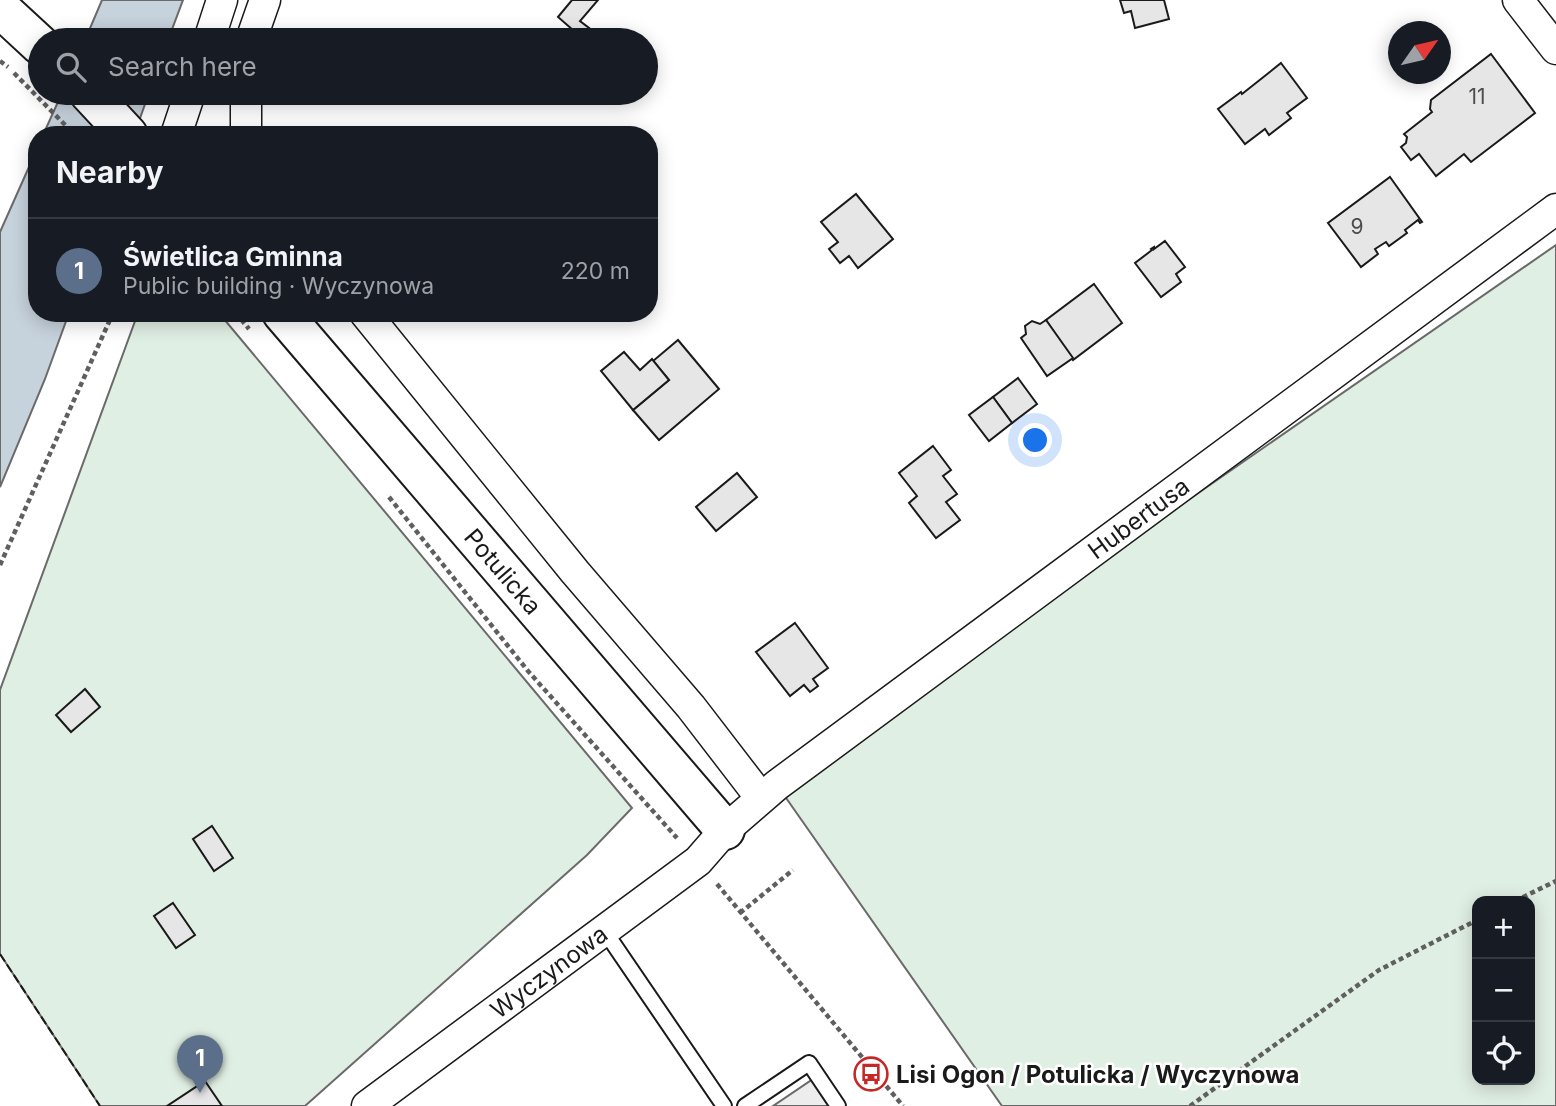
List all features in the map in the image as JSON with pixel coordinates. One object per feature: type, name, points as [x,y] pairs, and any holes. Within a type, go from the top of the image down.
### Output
[{"type":"street","points":[[213,28],[222,0]]},
{"type":"street","points":[[255,28],[265,0]]},
{"type":"street","points":[[1518,0],[1556,49]]},
{"type":"street","points":[[0,8],[28,35]]},
{"type":"street","points":[[100,105],[120,126]]},
{"type":"street","points":[[179,126],[186,105]]},
{"type":"street","points":[[246,105],[246,126]]},
{"type":"street","name":"Hubertusa","points":[[724,830],[761,798],[1556,209]]},
{"type":"street","points":[[373,322],[575,572],[691,707],[761,798]]},
{"type":"street","name":"Potulicka","points":[[268,323],[724,830]]},
{"type":"street","name":"Wyczynowa","points":[[367,1106],[698,861],[724,830]]},
{"type":"lane","points":[[604,930],[724,1106]]},
{"type":"lane","points":[[745,1106],[809,1063],[838,1106]]},
{"type":"path","points":[[19,77],[28,86]]},
{"type":"path","points":[[46,105],[66,126]]},
{"type":"path","points":[[0,565],[109,322]]},
{"type":"path","points":[[382,488],[528,671],[698,861],[903,1106]]},
{"type":"path","points":[[740,913],[793,870]]},
{"type":"path","points":[[1525,896],[1556,881]]},
{"type":"path","points":[[1190,1106],[1379,970],[1472,923]]},
{"type":"green space","points":[[1556,245],[1556,1106],[1002,1106],[777,785]]},
{"type":"green space","points":[[135,322],[227,322],[632,808],[587,855],[305,1106],[100,1106],[0,954],[0,690]]},
{"type":"shaded area","points":[[102,0],[183,0],[172,28],[90,28]]},
{"type":"shaded area","points":[[57,105],[145,105],[137,126],[47,126]]},
{"type":"shaded area","points":[[28,169],[28,322],[66,322],[0,487],[0,232]]},
{"type":"shaded area","points":[[819,1075],[839,1106],[773,1106]]},
{"type":"building","points":[[572,0],[598,0],[580,21],[589,28],[571,28],[558,17]]},
{"type":"building","points":[[1120,0],[1164,0],[1169,19],[1135,28],[1131,11],[1124,13]]},
{"type":"building","points":[[1491,54],[1535,113],[1471,162],[1464,154],[1436,176],[1419,154],[1411,160],[1401,147],[1406,143],[1407,137],[1404,134],[1432,112],[1431,100]]},
{"type":"building","points":[[1281,63],[1307,98],[1287,113],[1291,118],[1269,135],[1265,129],[1245,144],[1218,109]]},
{"type":"building","points":[[1390,177],[1422,222],[1418,220],[1405,230],[1407,233],[1389,246],[1386,242],[1375,249],[1378,254],[1361,267],[1328,223]]},
{"type":"building","points":[[856,194],[893,239],[858,268],[849,256],[840,263],[829,249],[838,242],[821,222]]},
{"type":"building","points":[[1165,241],[1185,267],[1176,274],[1181,282],[1161,297],[1135,263]]},
{"type":"building","points":[[1094,284],[1122,323],[1073,360],[1046,320]]},
{"type":"building","points":[[1046,320],[1073,358],[1047,376],[1021,338],[1026,334],[1025,326],[1032,321],[1040,324]]},
{"type":"building","points":[[678,340],[719,389],[659,440],[633,410],[669,380],[653,361]]},
{"type":"building","points":[[624,352],[640,370],[652,359],[669,380],[633,410],[601,371]]},
{"type":"building","points":[[1018,378],[1037,404],[1012,423],[993,397]]},
{"type":"building","points":[[993,397],[1012,423],[989,441],[969,415]]},
{"type":"building","points":[[933,446],[951,470],[943,476],[957,494],[946,502],[960,520],[936,538],[909,503],[917,496],[899,473]]},
{"type":"building","points":[[737,473],[757,497],[716,531],[696,507]]},
{"type":"building","points":[[795,623],[828,668],[813,679],[818,686],[810,692],[804,685],[790,696],[756,652]]},
{"type":"building","points":[[85,689],[100,707],[71,732],[56,715]]},
{"type":"building","points":[[212,826],[233,858],[214,871],[193,839]]},
{"type":"building","points":[[173,903],[195,935],[176,948],[154,916]]},
{"type":"building","points":[[205,1081],[222,1106],[167,1106]]},
{"type":"fence","points":[[0,954],[100,1106]]},
{"type":"place","name":"Lisi Ogon / Potulicka / Wyczynowa","points":[[871,1074]]},
{"type":"place","name":"Świetlica Gminna","points":[[200,1093]]}]
